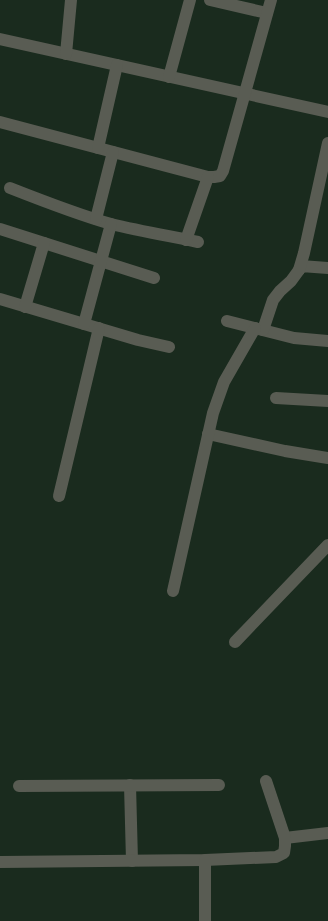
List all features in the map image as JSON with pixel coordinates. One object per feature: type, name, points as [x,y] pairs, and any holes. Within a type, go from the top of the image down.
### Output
[{"type":"street","points":[[66,54],[71,0]]},
{"type":"street","points":[[169,77],[190,0]]},
{"type":"street","points":[[210,0],[267,13]]},
{"type":"street","points":[[0,122],[208,177],[220,176],[223,171],[271,0]]},
{"type":"street","points":[[0,39],[328,112]]},
{"type":"street","points":[[98,148],[117,65]]},
{"type":"street","points":[[299,270],[328,143]]},
{"type":"street","points":[[96,219],[113,152]]},
{"type":"street","points":[[10,188],[77,214],[111,224],[192,241],[208,177]]},
{"type":"street","points":[[84,324],[111,224]]},
{"type":"street","points":[[0,229],[154,278]]},
{"type":"street","points":[[25,307],[44,243]]},
{"type":"street","points":[[173,591],[213,413],[224,382],[259,329],[274,300],[280,291],[291,281],[301,266],[328,268]]},
{"type":"street","points":[[0,299],[138,340],[169,347]]},
{"type":"street","points":[[227,321],[294,338],[328,341]]},
{"type":"street","points":[[59,496],[99,328]]},
{"type":"street","points":[[276,398],[328,401]]},
{"type":"street","points":[[208,434],[285,451],[328,458]]},
{"type":"street","points":[[235,642],[328,545]]},
{"type":"street","points":[[0,862],[205,860],[276,857],[284,853],[285,838],[266,781]]},
{"type":"street","points":[[19,786],[219,784]]},
{"type":"street","points":[[130,785],[132,861]]},
{"type":"street","points":[[285,838],[328,833]]},
{"type":"street","points":[[205,860],[205,921]]}]
